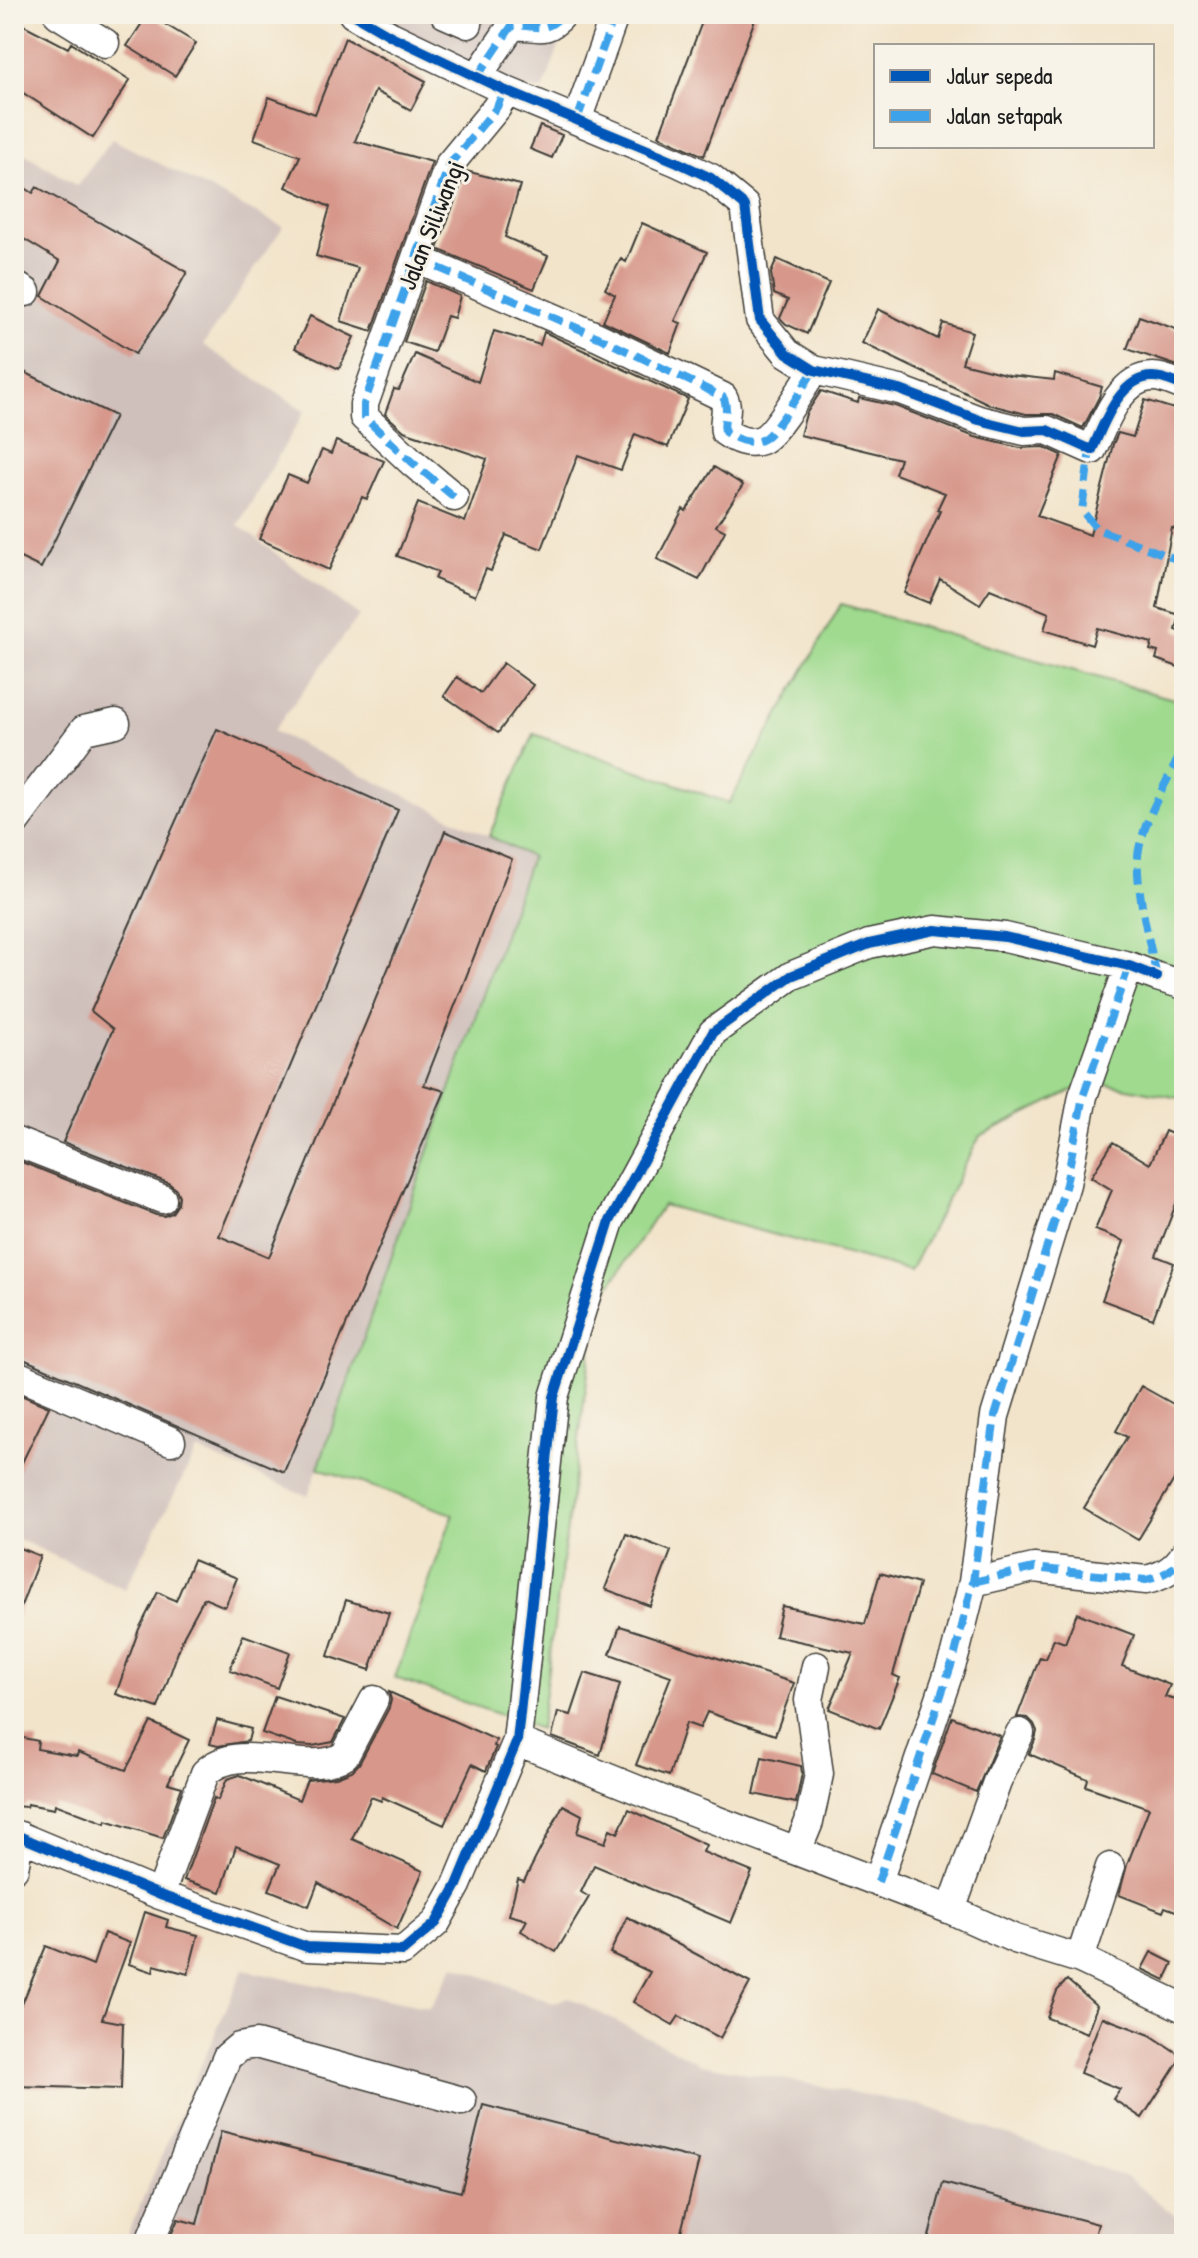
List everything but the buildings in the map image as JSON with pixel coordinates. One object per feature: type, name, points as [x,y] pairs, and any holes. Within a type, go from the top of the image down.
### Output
[{"type":"street","points":[[58,14],[105,43]]},
{"type":"street","points":[[353,14],[391,36],[504,90],[711,178],[745,206],[760,320],[787,353],[814,370],[900,390],[979,420],[1024,431],[1047,430],[1092,450],[1112,406],[1132,382],[1153,376],[1184,386]]},
{"type":"street","points":[[477,77],[511,27],[544,27],[553,24],[563,14]]},
{"type":"street","points":[[577,120],[615,14]]},
{"type":"street","name":"Jalan Siliwangi","points":[[454,497],[364,417],[364,404],[449,165],[497,107],[504,90]]},
{"type":"street","points":[[416,258],[598,337],[723,397],[727,408],[725,432],[746,442],[756,442],[769,435],[814,370]]},
{"type":"street","points":[[14,823],[84,730],[116,723]]},
{"type":"street","points":[[14,1868],[17,1835],[160,1895],[307,1947],[403,1951],[436,1923],[457,1885],[517,1741],[554,1397],[610,1221],[713,1032],[791,976],[869,944],[935,930],[1005,937],[1129,966],[1184,985]]},
{"type":"street","points":[[878,1882],[955,1654],[973,1582],[995,1416],[1066,1184],[1083,1096],[1129,966]]},
{"type":"street","points":[[14,1141],[162,1199]]},
{"type":"street","points":[[14,1374],[171,1441]]},
{"type":"street","points":[[973,1582],[1034,1568],[1146,1580],[1173,1569],[1184,1555]]},
{"type":"street","points":[[797,1851],[809,1822],[819,1774],[809,1700],[816,1666]]},
{"type":"street","points":[[160,1895],[205,1773],[211,1766],[229,1759],[245,1758],[312,1762],[338,1760],[345,1755],[374,1700]]},
{"type":"street","points":[[951,1910],[997,1782],[1020,1733]]},
{"type":"street","points":[[517,1741],[951,1910],[1015,1939],[1080,1959],[1184,2008]]},
{"type":"street","points":[[1080,1959],[1110,1867]]},
{"type":"street","points":[[149,2244],[227,2057],[239,2047],[256,2044],[462,2101]]},
{"type":"shaded area","points":[[338,14],[571,14],[543,90],[478,88]]},
{"type":"shaded area","points":[[112,139],[283,227],[203,345],[305,411],[238,525],[359,616],[273,731],[531,857],[308,1496],[197,1450],[125,1589],[14,1537],[14,147],[77,186]]},
{"type":"shaded area","points":[[454,1965],[553,2003],[568,1997],[701,2064],[925,2106],[1128,2178],[1184,2223],[1184,2244],[123,2244],[243,1970],[430,2008]]},
{"type":"green space","points":[[841,604],[1184,702],[1184,1099],[1092,1081],[980,1136],[910,1271],[663,1205],[597,1305],[540,1729],[395,1678],[453,1514],[318,1468],[531,857],[489,836],[534,734],[729,803]]},
{"type":"marked path","points":[[477,77],[511,27],[543,27],[563,14]]},
{"type":"marked path","points":[[577,120],[615,14]]},
{"type":"marked path","points":[[454,497],[364,417],[364,404],[449,165],[497,107],[504,90]]},
{"type":"marked path","points":[[416,258],[598,337],[723,397],[726,406],[725,432],[742,440],[752,442],[767,436],[814,370]]},
{"type":"marked path","points":[[1095,445],[1089,457],[1082,511],[1097,529],[1184,562]]},
{"type":"marked path","points":[[1157,977],[1140,894],[1139,849],[1153,810],[1184,747]]},
{"type":"marked path","points":[[878,1882],[955,1654],[973,1582],[995,1416],[1066,1184],[1083,1096],[1129,966]]},
{"type":"marked path","points":[[973,1582],[1034,1568],[1146,1580],[1168,1572],[1184,1555]]},
{"type":"cycle path","points":[[353,14],[391,36],[504,90],[711,178],[745,206],[760,320],[787,353],[814,370],[900,390],[979,420],[1024,431],[1047,430],[1092,450],[1114,404],[1132,384],[1154,377],[1184,386]]},
{"type":"cycle path","points":[[14,1834],[160,1895],[307,1947],[403,1951],[436,1923],[457,1885],[517,1741],[554,1397],[610,1221],[713,1032],[791,976],[869,944],[935,930],[1005,937],[1129,966],[1157,977]]}]
